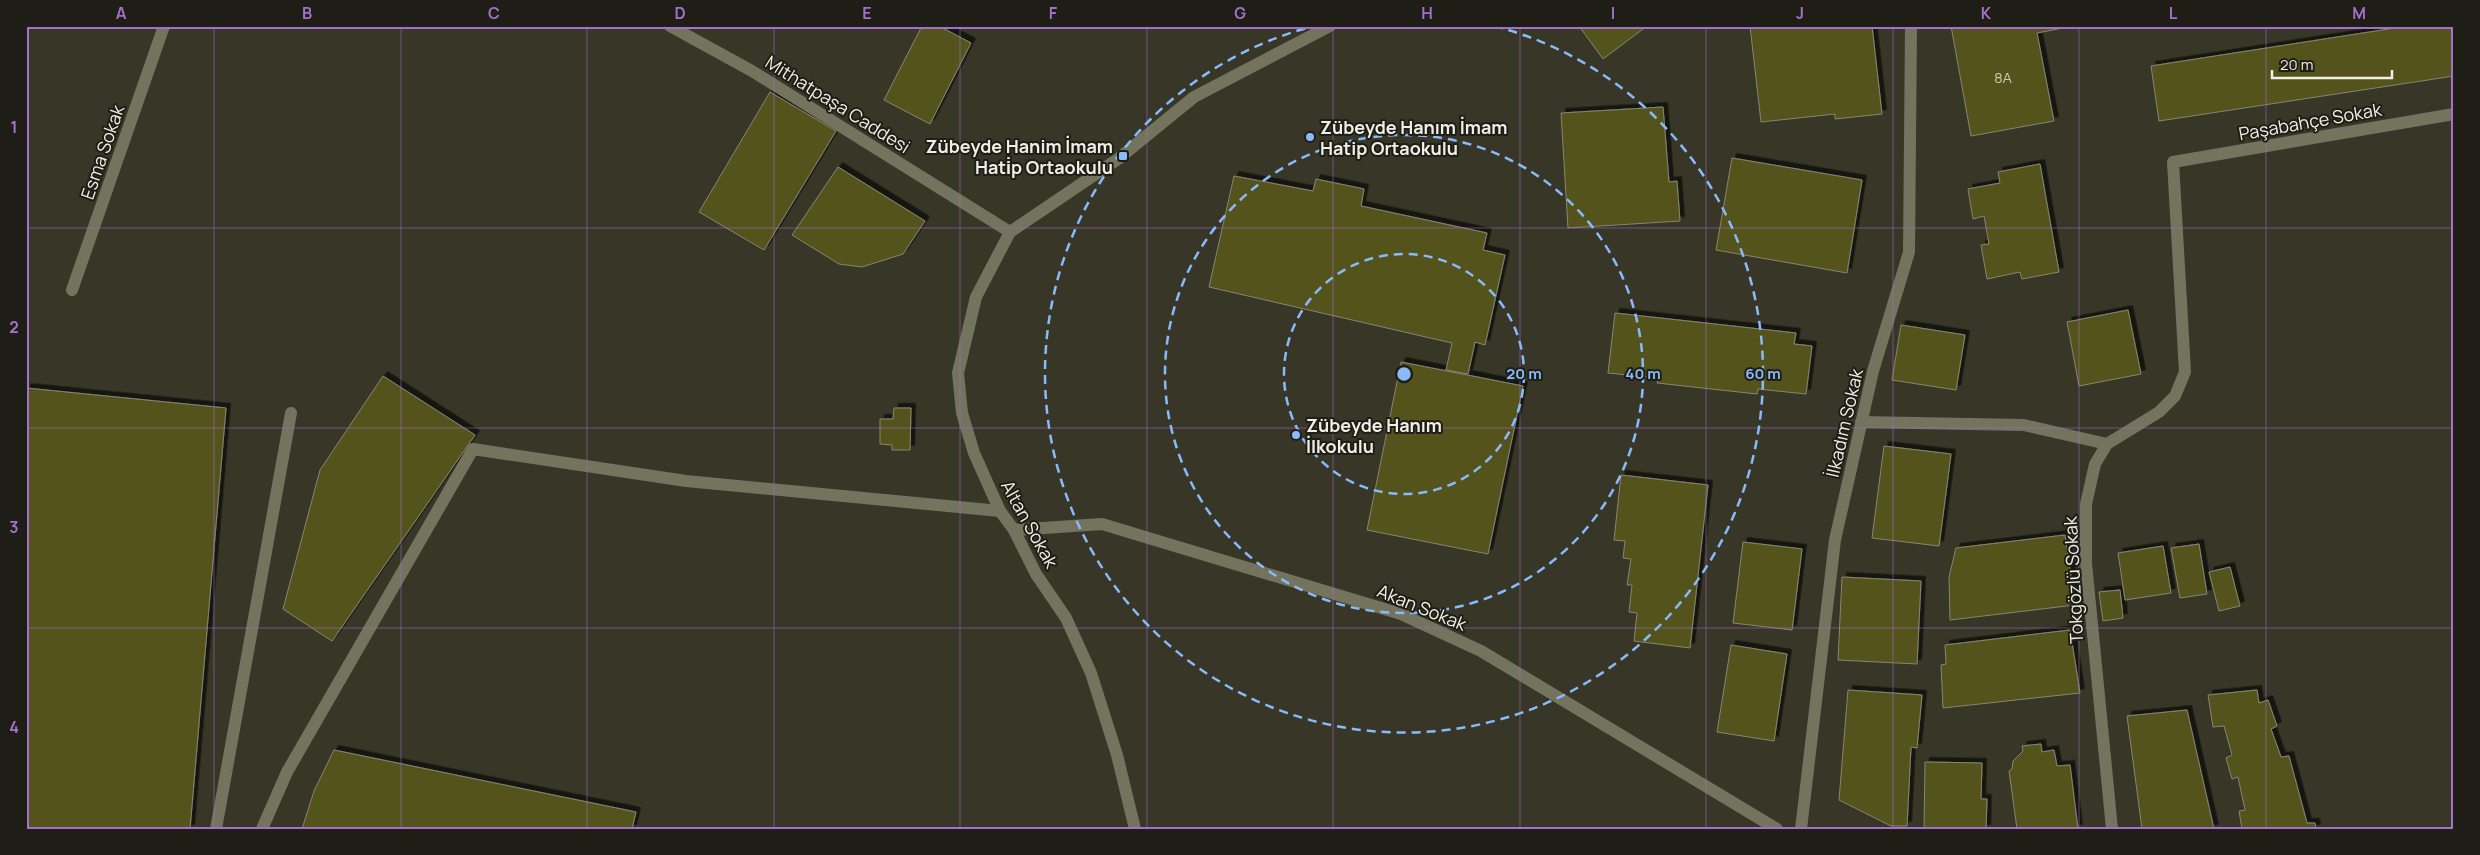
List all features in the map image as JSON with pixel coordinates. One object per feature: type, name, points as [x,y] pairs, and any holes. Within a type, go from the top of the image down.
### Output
[{"type":"street","name":"Esma Sokak","points":[[72,290],[164,26]]},
{"type":"street","name":"Mithatpaşa Caddesi","points":[[670,26],[752,70],[1010,232]]},
{"type":"street","points":[[1010,232],[1118,158],[1194,97],[1330,26]]},
{"type":"street","name":"İlkadım Sokak","points":[[1801,829],[1835,540],[1873,371],[1909,252],[1911,26]]},
{"type":"street","name":"Paşabahçe Sokak","points":[[2172,162],[2454,114]]},
{"type":"street","name":"Tokgözlü Sokak","points":[[2112,829],[2086,563],[2086,504],[2095,464],[2107,444],[2159,412],[2175,396],[2185,372],[2172,162]]},
{"type":"street","name":"Altan Sokak","points":[[1010,232],[976,297],[958,373],[962,413],[974,453],[1000,511],[1014,530],[1036,574],[1066,618],[1090,673],[1118,755],[1135,829]]},
{"type":"street","points":[[216,829],[291,414]]},
{"type":"street","points":[[1862,422],[2024,424],[2107,444]]},
{"type":"street","points":[[262,829],[287,772],[473,448],[686,481],[1000,511]]},
{"type":"street","name":"Akan Sokak","points":[[1014,530],[1102,524],[1401,614],[1481,651],[1777,829]]},
{"type":"building","points":[[922,26],[939,26],[971,43],[930,124],[884,100]]},
{"type":"building","points":[[1579,26],[1647,26],[1603,59]]},
{"type":"building","points":[[1750,26],[1872,26],[1882,114],[1835,119],[1835,114],[1761,122]]},
{"type":"building","points":[[1951,26],[2073,26],[2037,33],[2054,121],[1971,136]]},
{"type":"building","points":[[2408,26],[2454,26],[2454,76],[2159,121],[2151,66]]},
{"type":"building","points":[[770,92],[836,131],[764,250],[699,212]]},
{"type":"building","points":[[1663,107],[1669,182],[1677,181],[1680,221],[1568,228],[1561,113]]},
{"type":"building","points":[[1732,158],[1862,180],[1847,273],[1716,250]]},
{"type":"building","points":[[2040,164],[2059,272],[2022,279],[2020,272],[1987,279],[1981,245],[1989,244],[1984,216],[1973,219],[1968,189],[2000,183],[1998,172]]},
{"type":"building","points":[[838,167],[925,221],[903,254],[862,267],[839,264],[792,235]]},
{"type":"building","points":[[1234,176],[1313,191],[1316,179],[1364,189],[1361,206],[1487,233],[1483,250],[1505,255],[1485,345],[1475,342],[1468,374],[1446,370],[1452,343],[1209,287]]},
{"type":"building","points":[[2128,310],[2141,374],[2079,386],[2067,322]]},
{"type":"building","points":[[1615,313],[1796,333],[1794,344],[1812,346],[1806,394],[1758,389],[1757,394],[1657,383],[1659,378],[1608,373]]},
{"type":"building","points":[[1901,325],[1965,335],[1956,390],[1892,380]]},
{"type":"building","points":[[1401,362],[1523,386],[1488,554],[1367,530]]},
{"type":"building","points":[[383,376],[475,435],[332,641],[283,609],[320,470]]},
{"type":"building","points":[[26,388],[226,408],[190,829],[26,829]]},
{"type":"building","points":[[894,408],[911,408],[910,450],[892,450],[892,445],[880,444],[880,419],[893,419]]},
{"type":"building","points":[[1884,446],[1951,454],[1939,546],[1872,538]]},
{"type":"building","points":[[1621,475],[1708,485],[1690,648],[1634,641],[1637,613],[1629,612],[1632,585],[1627,585],[1631,559],[1623,558],[1625,541],[1614,540]]},
{"type":"building","points":[[2065,535],[2075,605],[1950,620],[1949,577],[1956,548]]},
{"type":"building","points":[[1743,542],[1802,549],[1792,630],[1733,623]]},
{"type":"building","points":[[2199,544],[2207,594],[2180,598],[2171,548]]},
{"type":"building","points":[[2163,546],[2171,593],[2125,600],[2118,553]]},
{"type":"building","points":[[2230,567],[2240,606],[2219,611],[2209,572]]},
{"type":"building","points":[[1842,577],[1921,581],[1917,664],[1838,660]]},
{"type":"building","points":[[2120,590],[2123,618],[2103,621],[2099,592]]},
{"type":"building","points":[[2070,630],[2080,693],[1943,708],[1941,665],[1946,664],[1945,645]]},
{"type":"building","points":[[1731,645],[1787,654],[1774,741],[1717,732]]},
{"type":"building","points":[[1848,690],[1922,695],[1917,748],[1911,747],[1907,826],[1891,826],[1839,800]]},
{"type":"building","points":[[2257,690],[2259,703],[2268,700],[2277,726],[2271,729],[2281,757],[2289,756],[2307,823],[2315,823],[2316,829],[2242,829],[2239,811],[2245,810],[2238,777],[2232,779],[2226,758],[2232,755],[2224,726],[2213,727],[2208,695]]},
{"type":"building","points":[[2187,710],[2214,829],[2142,829],[2127,716]]},
{"type":"building","points":[[2041,744],[2042,752],[2054,750],[2057,766],[2070,765],[2078,829],[2017,829],[2009,771],[2012,769],[2013,761],[2023,751],[2022,746]]},
{"type":"building","points":[[334,750],[636,812],[632,829],[302,829],[314,791]]},
{"type":"building","points":[[1925,762],[1982,763],[1981,799],[1987,799],[1986,829],[1924,829]]},
{"type":"place","name":"Zübeyde Hanım İmam Hatip Ortaokulu","points":[[1310,137]]},
{"type":"place","name":"Zübeyde Hanim İmam Hati̇p Ortaokulu","points":[[1123,156]]},
{"type":"place","name":"Zübeyde Hanım İlkokulu","points":[[1296,435]]}]
